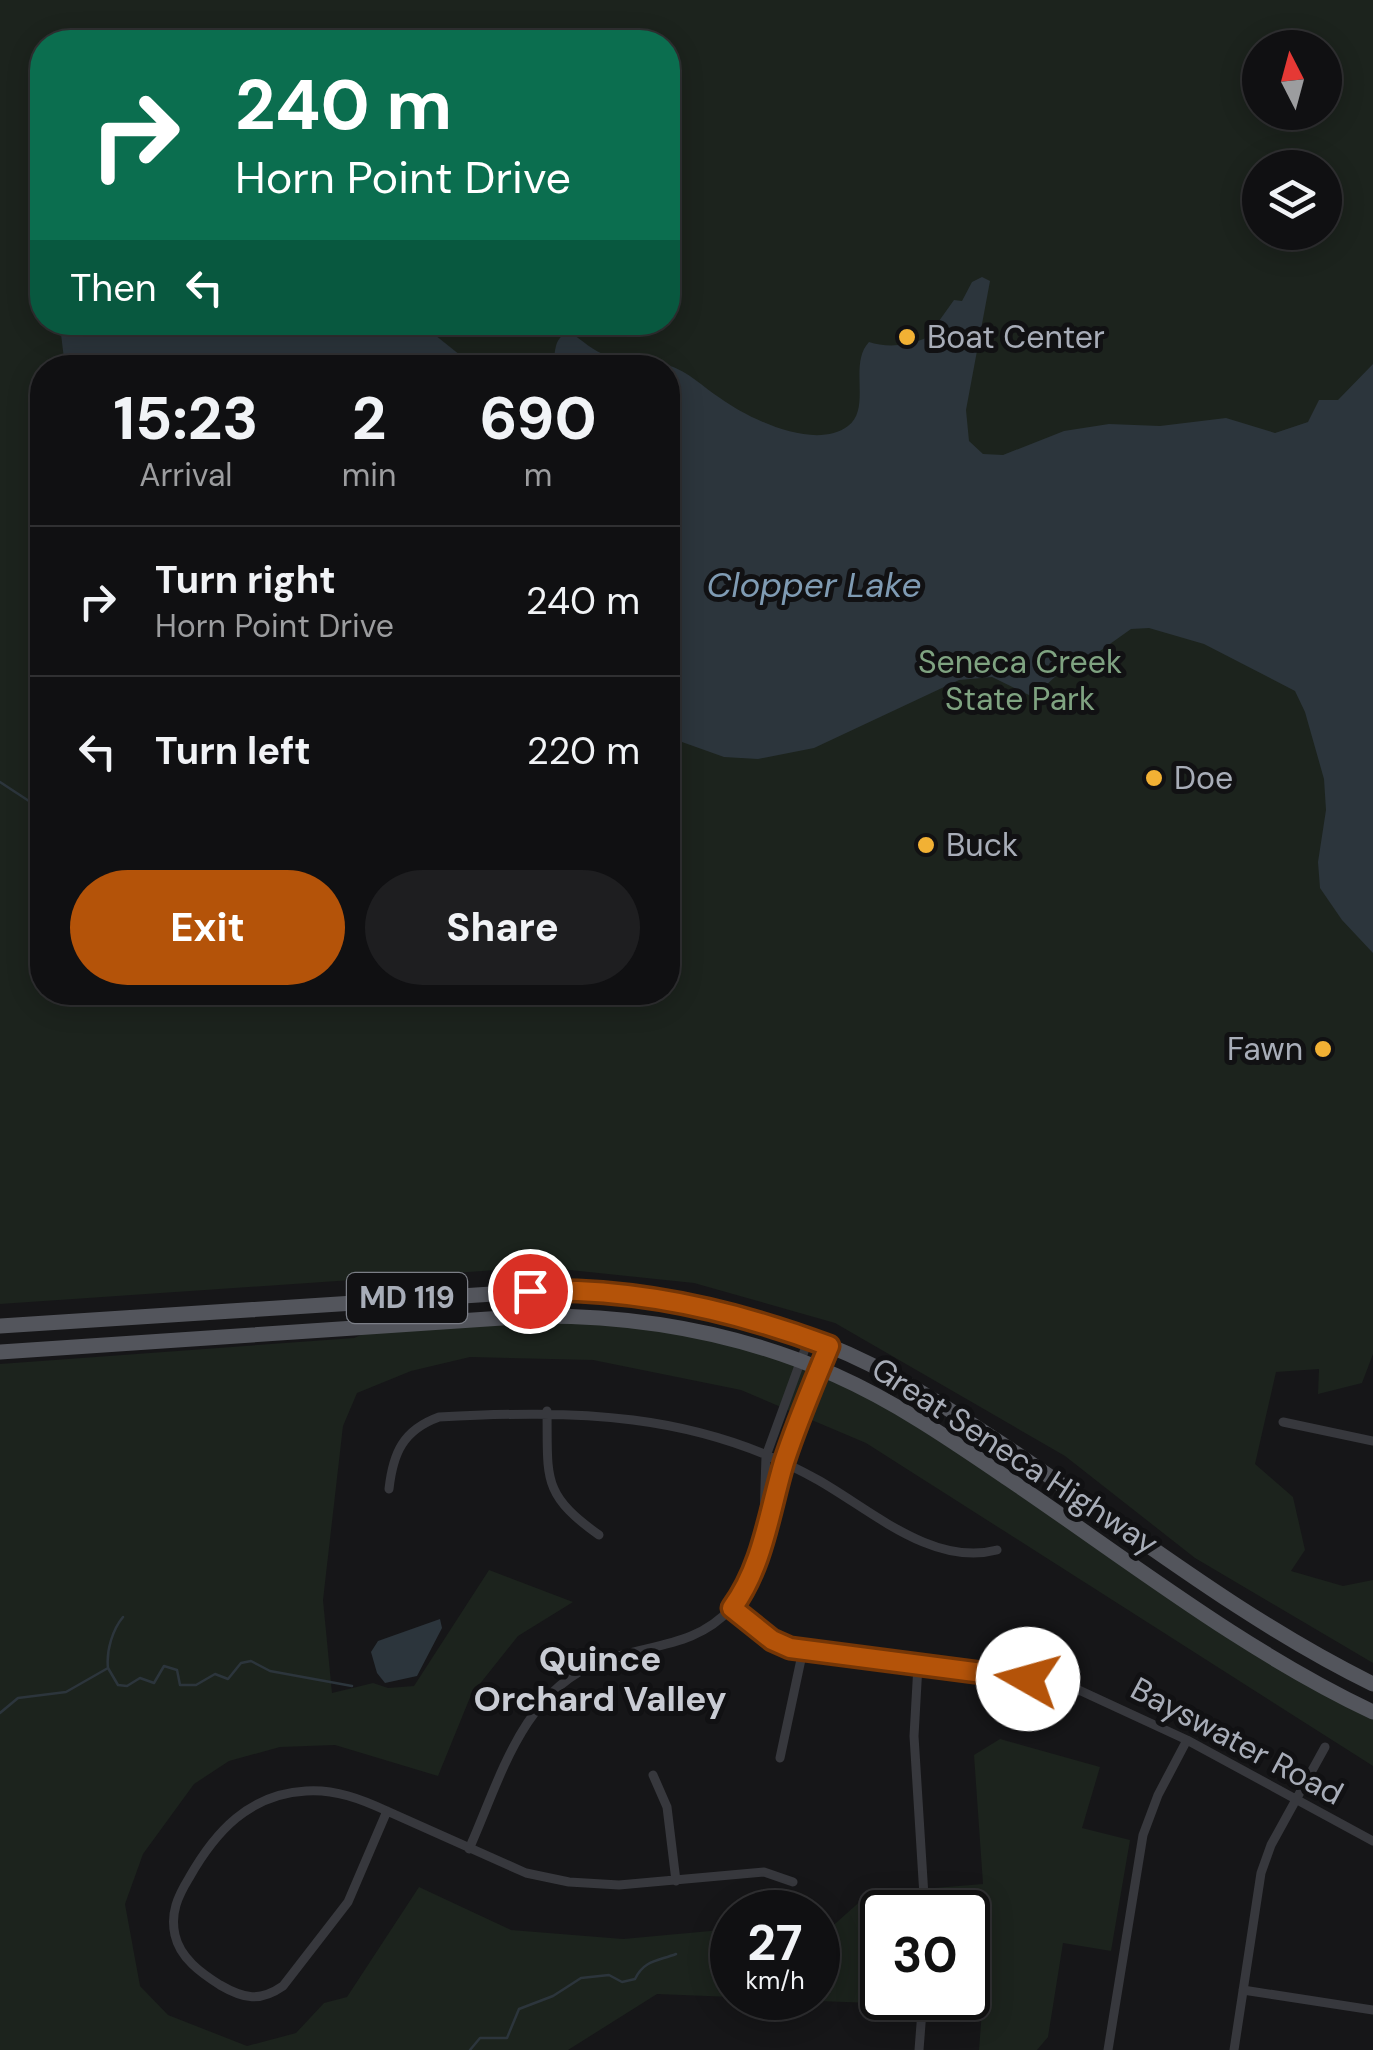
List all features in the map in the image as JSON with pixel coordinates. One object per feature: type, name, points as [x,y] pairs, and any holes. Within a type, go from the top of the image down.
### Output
[{"type":"main road","name":"Great Seneca Highway","points":[[0,1326],[554,1290],[672,1300],[721,1310],[809,1338],[900,1380],[1293,1640],[1373,1684]]},
{"type":"main road","name":"Great Seneca Highway","points":[[0,1352],[571,1316],[703,1331],[820,1369],[915,1417],[1278,1661],[1373,1712]]},
{"type":"street","points":[[764,1531],[766,1456],[809,1338]]},
{"type":"street","points":[[469,1849],[520,1732],[552,1690],[602,1661],[688,1640],[713,1626],[747,1588],[760,1556],[800,1411],[829,1346]]},
{"type":"street","points":[[546,1411],[548,1472],[553,1492],[568,1513],[599,1535]]},
{"type":"street","points":[[389,1488],[395,1454],[402,1440],[422,1423],[439,1417],[546,1411],[604,1414],[667,1424],[766,1456],[932,1545],[975,1556],[997,1550]]},
{"type":"street","points":[[1283,1422],[1373,1441]]},
{"type":"street","name":"Bayswater Road","points":[[732,1608],[772,1640],[803,1650],[1028,1679],[1080,1691],[1188,1740],[1373,1841]]},
{"type":"street","points":[[780,1758],[803,1650]]},
{"type":"street","points":[[918,1665],[914,1736],[924,1890]]},
{"type":"street","points":[[1108,2050],[1144,1835],[1158,1795],[1188,1740]]},
{"type":"street","points":[[1234,2050],[1261,1873],[1271,1845],[1325,1746]]},
{"type":"street","points":[[652,1776],[667,1807],[676,1881]]},
{"type":"street","points":[[387,1811],[348,1902],[283,1986],[269,1996],[250,1998],[226,1988],[205,1976],[179,1948],[174,1923],[178,1897],[219,1830],[269,1799],[306,1791],[348,1795],[387,1811],[526,1873],[569,1882],[619,1886],[764,1872],[793,1882]]},
{"type":"street","points":[[1243,1990],[1373,2010]]},
{"type":"street","points":[[918,2050],[920,2020]]},
{"type":"green space","name":"Seneca Creek State Park","points":[[0,0],[1373,0],[1373,1354],[1362,1383],[1318,1394],[1319,1369],[1276,1372],[1255,1464],[1293,1497],[1305,1550],[1291,1571],[1343,1586],[1373,1580],[1373,1663],[1195,1558],[1065,1456],[835,1323],[694,1283],[541,1267],[0,1304]]},
{"type":"green space","points":[[550,1316],[716,1335],[839,1377],[1339,1696],[1373,1710],[1373,1766],[866,1443],[741,1390],[593,1360],[470,1357],[411,1371],[357,1393],[343,1426],[323,1600],[332,1693],[373,1683],[388,1688],[414,1686],[489,1570],[573,1602],[518,1636],[471,1695],[438,1776],[335,1745],[280,1747],[229,1761],[194,1784],[143,1854],[125,1904],[140,1986],[168,2015],[247,2046],[296,2033],[324,2003],[347,1997],[419,1887],[511,1930],[623,1939],[710,1931],[710,1996],[657,1994],[568,2050],[0,2050],[0,1364],[354,1338],[384,1325]]},
{"type":"green space","points":[[1000,1739],[1100,1767],[1082,1828],[1130,1840],[1111,1951],[1063,1943],[1048,2037],[1037,2050],[979,2050],[981,2020],[990,2020],[990,1890],[934,1890],[983,1884],[974,1755]]},
{"type":"green space","points":[[860,1901],[860,2003],[840,2002],[840,1919]]},
{"type":"water","name":"Clopper Lake","points":[[982,277],[990,281],[966,410],[969,441],[983,454],[1003,455],[1064,431],[1109,424],[1160,426],[1226,418],[1275,433],[1308,422],[1319,400],[1338,400],[1373,364],[1373,953],[1342,920],[1320,888],[1318,862],[1326,810],[1324,779],[1295,691],[1204,644],[1149,628],[1131,629],[1086,661],[1068,665],[1033,697],[992,677],[959,680],[814,748],[758,759],[724,757],[680,741],[680,370],[765,423],[801,434],[834,433],[855,418],[860,397],[860,362],[869,342],[898,345],[928,337],[943,325],[939,321],[954,300],[962,301],[972,282]]},
{"type":"water","points":[[61,335],[435,335],[460,355],[64,355]]},
{"type":"water","name":"Clopper Lake","points":[[564,335],[573,335],[606,355],[555,355]]},
{"type":"water","points":[[440,1619],[442,1628],[417,1676],[385,1683],[377,1673],[371,1652],[378,1641]]},
{"type":"waterway","points":[[0,782],[30,802]]},
{"type":"waterway","points":[[108,1668],[111,1640],[123,1617]]},
{"type":"waterway","points":[[0,1713],[18,1698],[66,1692],[108,1668],[118,1685],[127,1686],[140,1678],[154,1683],[164,1666],[177,1670],[180,1685],[196,1685],[215,1674],[228,1679],[241,1663],[251,1661],[270,1671],[352,1686]]},
{"type":"waterway","points":[[470,2050],[480,2038],[507,2038],[519,2009],[553,1996],[581,1978],[609,1975],[622,1982],[635,1979],[647,1965],[676,1954]]},
{"type":"place","name":"Boat Center","points":[[907,337]]},
{"type":"place","name":"Doe","points":[[1154,778]]},
{"type":"place","name":"Buck","points":[[926,845]]},
{"type":"place","name":"Fawn","points":[[1323,1049]]},
{"type":"district","name":"Quince Orchard Valley","points":[[600,1679]]},
{"type":"route","points":[[530,1291],[626,1294],[672,1300],[721,1310],[829,1346],[800,1411],[760,1556],[747,1588],[732,1608],[772,1640],[790,1648],[1028,1679]]}]
